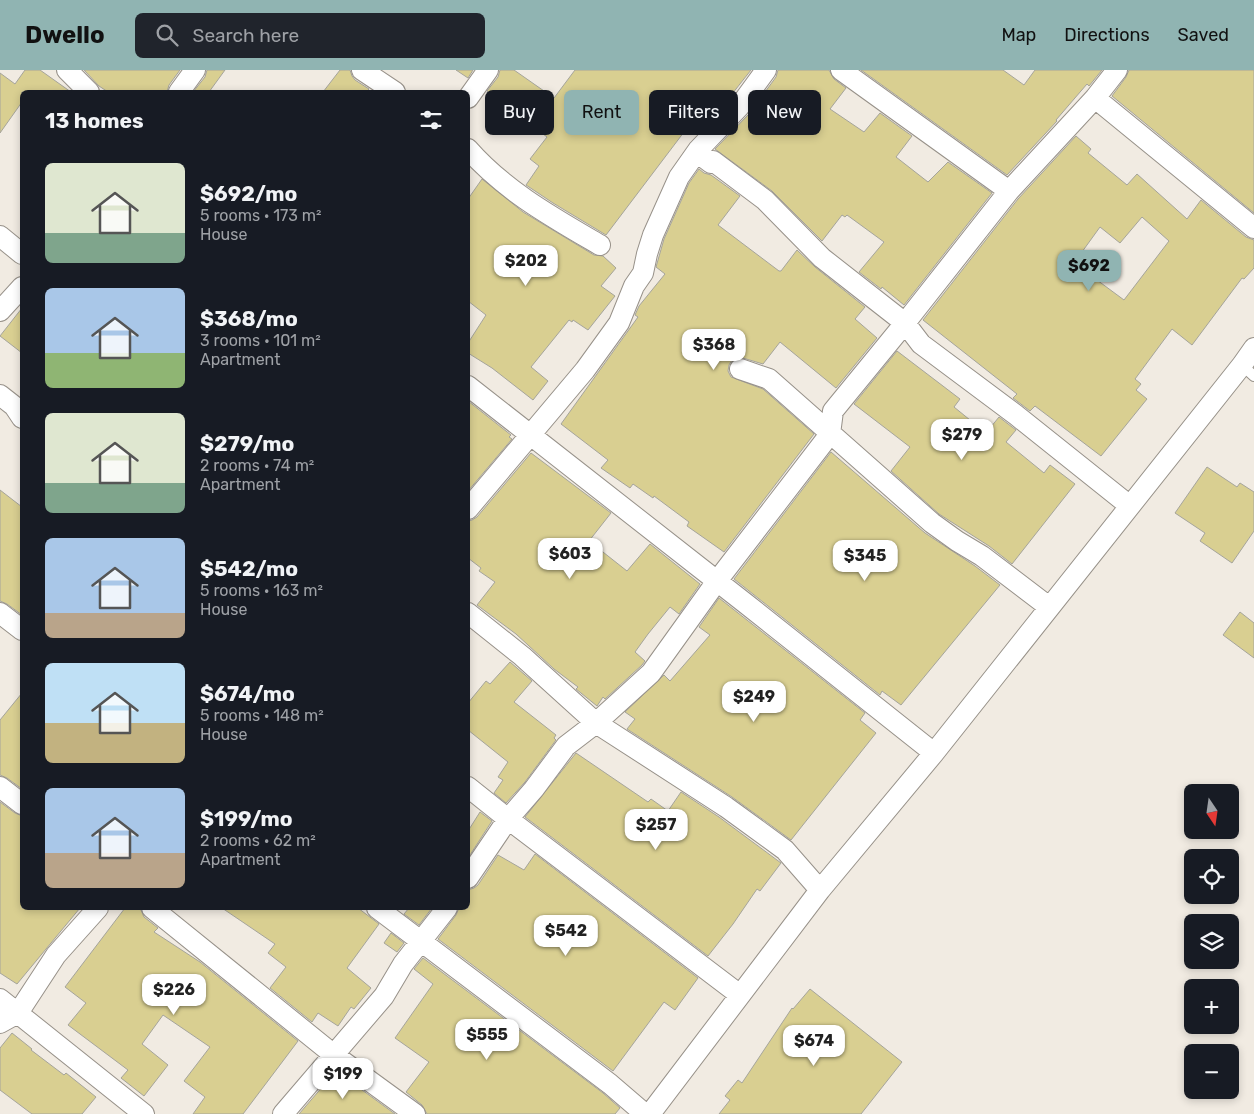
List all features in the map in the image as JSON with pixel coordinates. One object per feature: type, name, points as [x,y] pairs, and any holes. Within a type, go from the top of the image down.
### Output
[{"type":"street","points":[[67,70],[87,90]]},
{"type":"street","points":[[180,90],[195,70]]},
{"type":"street","points":[[362,70],[392,90]]},
{"type":"street","points":[[470,95],[488,70]]},
{"type":"street","points":[[470,507],[585,370],[619,323],[634,286],[643,273],[646,254],[653,235],[679,177],[698,150],[738,107],[766,70]]},
{"type":"street","points":[[841,70],[1009,191]]},
{"type":"street","points":[[470,875],[508,819],[534,789],[566,746],[596,723],[651,673],[717,581],[830,434],[833,411],[1009,191],[1117,70]]},
{"type":"street","points":[[1094,98],[1254,228]]},
{"type":"street","points":[[470,151],[490,172],[530,204],[600,245]]},
{"type":"street","points":[[703,157],[711,163],[713,161],[765,200],[822,258],[905,323],[921,344],[1016,415],[1130,506]]},
{"type":"street","points":[[0,236],[20,252]]},
{"type":"street","points":[[0,311],[20,289]]},
{"type":"street","points":[[650,1114],[820,890],[934,753],[1130,506],[1248,371],[1254,348]]},
{"type":"street","points":[[740,370],[769,379],[932,523],[982,556],[1049,607]]},
{"type":"street","points":[[470,388],[934,753]]},
{"type":"street","points":[[0,396],[14,406],[20,415]]},
{"type":"street","points":[[0,613],[20,628]]},
{"type":"street","points":[[470,615],[522,656],[596,723],[726,807],[785,850],[820,890]]},
{"type":"street","points":[[0,787],[20,802]]},
{"type":"street","points":[[470,789],[740,994]]},
{"type":"street","points":[[0,1023],[18,1013],[56,955],[96,910]]},
{"type":"street","points":[[154,910],[334,1055],[415,1114]]},
{"type":"street","points":[[380,910],[610,1084],[646,1114]]},
{"type":"street","points":[[283,1114],[384,996],[403,964],[446,910]]},
{"type":"street","points":[[0,999],[144,1114]]},
{"type":"building","points":[[25,70],[40,70],[68,90],[20,90],[20,105],[0,133],[0,73],[15,84]]},
{"type":"building","points":[[84,70],[180,70],[168,90],[105,90]]},
{"type":"building","points":[[207,70],[225,70],[210,90],[195,90],[205,77]]},
{"type":"building","points":[[340,70],[350,70],[355,80],[369,89],[368,90],[325,90]]},
{"type":"building","points":[[456,70],[473,70],[468,78]]},
{"type":"building","points":[[500,70],[514,70],[543,90],[488,90],[498,77]]},
{"type":"building","points":[[575,70],[751,70],[735,90],[649,90],[649,135],[682,135],[606,235],[526,185],[539,166],[530,159],[547,137],[544,135],[554,135],[554,98]]},
{"type":"building","points":[[778,70],[829,70],[834,79],[846,88],[830,109],[864,132],[880,113],[912,136],[896,157],[928,182],[948,162],[992,193],[904,305],[882,287],[881,289],[859,272],[884,242],[847,215],[845,217],[842,215],[822,241],[772,191],[715,149],[729,135],[738,135],[738,125],[748,115],[748,135],[821,135],[821,90],[767,90],[776,77]]},
{"type":"building","points":[[861,70],[1003,70],[1024,85],[1035,70],[1102,70],[1089,86],[1087,84],[1057,121],[1007,175]]},
{"type":"building","points":[[1129,70],[1254,70],[1254,213],[1112,96]]},
{"type":"building","points":[[1076,136],[1091,149],[1088,153],[1127,185],[1137,174],[1187,219],[1201,200],[1246,237],[1254,240],[1254,268],[1244,279],[1242,278],[1192,345],[1172,329],[1135,379],[1141,384],[1136,390],[1147,399],[1101,456],[1035,406],[1030,411],[1013,398],[1017,394],[923,320],[1018,199]],"holes":[[[1142,217],[1169,241],[1124,300],[1074,263],[1100,227],[1120,243]]]},
{"type":"building","points":[[699,169],[711,175],[740,196],[718,225],[779,271],[781,271],[797,250],[865,307],[855,319],[877,338],[836,388],[780,342],[763,364],[743,358],[732,360],[728,371],[731,377],[763,389],[814,434],[724,552],[687,526],[689,522],[654,496],[653,498],[633,484],[630,488],[601,468],[608,460],[561,424],[638,317],[635,315],[639,306],[665,274],[656,267],[664,239],[689,183]]},
{"type":"building","points":[[482,179],[523,212],[594,255],[603,256],[616,268],[601,286],[615,296],[588,330],[573,320],[572,322],[569,320],[531,367],[548,381],[533,400],[492,368],[470,354],[470,340],[486,315],[470,303],[470,196]]},
{"type":"building","points":[[20,311],[20,351],[0,336]]},
{"type":"building","points":[[897,351],[960,399],[954,407],[986,433],[999,417],[1016,430],[1006,442],[1044,473],[1050,465],[1075,484],[1012,564],[989,546],[939,514],[891,471],[910,447],[854,404]]},
{"type":"building","points":[[470,403],[511,435],[509,437],[512,439],[470,489]]},
{"type":"building","points":[[831,452],[925,533],[1000,585],[901,705],[882,691],[880,695],[734,579]]},
{"type":"building","points":[[531,453],[611,513],[589,541],[627,571],[650,544],[700,584],[679,614],[670,607],[635,652],[645,661],[605,699],[603,697],[597,706],[576,689],[578,687],[554,669],[516,634],[477,605],[495,582],[479,571],[481,568],[470,560],[470,520],[477,517]]},
{"type":"building","points":[[1207,467],[1237,487],[1240,483],[1254,492],[1254,531],[1232,563],[1200,541],[1205,533],[1175,513]]},
{"type":"building","points":[[0,490],[20,505],[20,614],[0,601]]},
{"type":"building","points":[[719,598],[865,713],[860,720],[876,733],[791,840],[732,797],[627,729],[635,719],[625,712],[664,675],[670,681],[710,635],[699,627]]},
{"type":"building","points":[[1240,612],[1254,623],[1254,658],[1223,635]]},
{"type":"building","points":[[510,662],[532,681],[514,702],[556,735],[554,738],[556,740],[525,782],[506,803],[494,793],[503,780],[498,777],[508,762],[470,732],[470,701],[486,681],[490,684]]},
{"type":"building","points":[[20,695],[20,788],[0,775],[0,720]]},
{"type":"building","points":[[576,753],[648,802],[651,799],[668,811],[681,792],[719,817],[781,863],[760,891],[757,889],[708,956],[525,817]]},
{"type":"building","points":[[0,802],[20,815],[20,910],[78,910],[17,984],[0,973]]},
{"type":"building","points":[[480,812],[492,821],[470,855],[470,828]]},
{"type":"building","points":[[535,854],[698,978],[675,1010],[664,1002],[613,1071],[438,939],[458,910],[470,910],[470,889],[478,885],[498,855],[524,870]]},
{"type":"building","points":[[123,910],[141,910],[144,917],[158,928],[154,932],[200,962],[298,1041],[243,1114],[193,1114],[205,1097],[184,1081],[210,1047],[163,1015],[142,1044],[168,1065],[144,1096],[121,1078],[128,1070],[68,1025],[86,1003],[65,987]]},
{"type":"building","points":[[225,910],[361,910],[379,924],[347,968],[371,988],[354,1009],[351,1007],[338,1026],[318,1013],[312,1022],[270,988],[286,967],[268,953],[275,944]]},
{"type":"building","points":[[407,910],[430,910],[419,925],[404,914]]},
{"type":"building","points":[[391,933],[404,943],[397,952],[384,943]]},
{"type":"building","points":[[423,958],[603,1093],[620,1108],[615,1114],[427,1114],[422,1105],[406,1092],[429,1062],[395,1038],[433,984],[414,969]]},
{"type":"building","points":[[810,989],[902,1062],[861,1114],[719,1114],[730,1100],[725,1096],[738,1080],[742,1083],[792,1008]]},
{"type":"building","points":[[12,1033],[31,1050],[64,1075],[66,1073],[96,1097],[82,1114],[32,1114],[0,1090],[0,1048]]},
{"type":"building","points":[[336,1071],[395,1114],[299,1114]]}]
